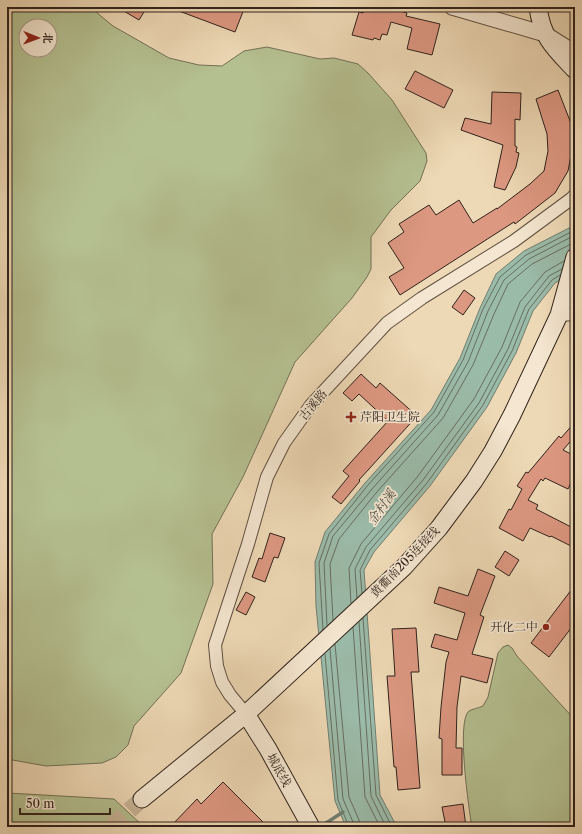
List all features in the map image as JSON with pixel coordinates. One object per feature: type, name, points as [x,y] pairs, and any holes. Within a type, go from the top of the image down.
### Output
[{"type":"main road","points":[[538,7],[545,34],[554,48],[575,70]]},
{"type":"main road","name":"黄衢南205连接线","points":[[142,799],[246,714],[404,567],[439,528],[474,481],[493,451],[567,314],[575,257]]},
{"type":"main road","name":"城底线","points":[[246,714],[268,749],[311,827]]},
{"type":"street","points":[[452,7],[545,34],[575,53]]},
{"type":"street","name":"古溪路","points":[[246,714],[222,682],[217,666],[216,645],[248,544],[267,477],[284,443],[311,405],[387,323],[422,298],[514,241],[575,195]]},
{"type":"shaded area","points":[[7,7],[90,7],[113,26],[169,58],[199,65],[222,66],[244,51],[267,47],[320,59],[334,58],[358,64],[392,100],[426,153],[427,161],[420,181],[391,210],[371,237],[371,269],[367,277],[352,298],[295,362],[243,477],[212,534],[213,584],[181,673],[134,726],[128,745],[116,757],[102,763],[46,766],[7,759]]},
{"type":"shaded area","points":[[508,645],[575,720],[575,827],[472,827],[464,766],[463,748],[465,718],[469,711],[483,706],[488,697],[498,653],[503,647]]},
{"type":"shaded area","points":[[7,793],[114,799],[144,827],[7,827]]},
{"type":"water","name":"金村溪","points":[[575,225],[575,272],[555,283],[533,311],[516,353],[487,407],[430,486],[374,552],[364,570],[380,795],[397,827],[346,827],[335,801],[316,606],[315,562],[325,532],[365,483],[431,410],[460,358],[480,308],[496,274],[524,251]]},
{"type":"building","points":[[117,7],[147,7],[139,20]]},
{"type":"building","points":[[238,7],[244,9],[235,32],[171,8]]},
{"type":"building","points":[[365,7],[387,7],[407,13],[406,16],[440,24],[432,55],[407,49],[412,28],[391,22],[387,35],[382,34],[380,40],[374,38],[373,40],[352,35],[359,12],[363,13]]},
{"type":"building","points":[[415,71],[453,90],[444,108],[405,89]]},
{"type":"building","points":[[558,90],[572,126],[572,150],[568,171],[555,193],[515,224],[514,222],[400,295],[389,277],[404,268],[388,243],[404,232],[399,224],[429,205],[436,215],[459,200],[473,223],[497,209],[530,184],[544,171],[548,151],[547,134],[536,99]]},
{"type":"building","points":[[492,92],[521,93],[520,120],[515,119],[515,146],[517,147],[516,152],[519,153],[516,167],[505,190],[494,187],[503,145],[461,130],[465,118],[491,124]]},
{"type":"building","points":[[464,290],[475,298],[463,315],[452,307]]},
{"type":"building","points":[[361,374],[376,388],[380,383],[417,416],[359,480],[360,481],[341,504],[332,497],[349,476],[343,471],[388,421],[359,394],[352,401],[343,393]]},
{"type":"building","points":[[575,422],[575,436],[563,450],[575,456],[575,475],[568,489],[545,478],[543,481],[541,479],[528,500],[538,505],[536,509],[575,529],[575,548],[551,536],[550,537],[530,528],[523,541],[499,528],[522,489],[517,486],[526,472],[528,473],[559,436],[561,438]]},
{"type":"building","points":[[270,533],[285,538],[278,558],[274,557],[265,582],[252,577],[259,558],[262,559]]},
{"type":"building","points":[[505,551],[519,560],[509,576],[495,567]]},
{"type":"building","points":[[478,569],[495,576],[480,615],[484,617],[472,654],[493,659],[487,683],[461,676],[457,707],[456,748],[462,748],[462,775],[442,775],[442,739],[439,738],[446,662],[449,652],[431,647],[435,634],[457,640],[465,613],[434,603],[439,587],[468,596]]},
{"type":"building","points":[[575,585],[575,623],[549,657],[531,643]]},
{"type":"building","points":[[246,592],[255,597],[246,615],[236,610]]},
{"type":"building","points":[[416,628],[419,672],[411,672],[420,788],[398,790],[396,767],[394,767],[387,676],[395,676],[392,629]]},
{"type":"building","points":[[223,782],[263,822],[258,827],[170,827],[197,799],[201,804]]},
{"type":"building","points":[[463,804],[466,827],[446,827],[442,807]]},
{"type":"waterway","points":[[320,827],[343,812]]},
{"type":"tunnel","points":[[111,827],[142,799]]},
{"type":"place","name":"芹阳卫生院","points":[[351,417]]},
{"type":"place","name":"开化二中","points":[[546,627]]}]
